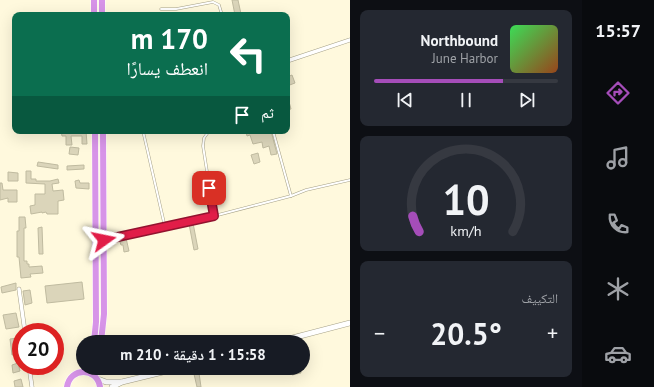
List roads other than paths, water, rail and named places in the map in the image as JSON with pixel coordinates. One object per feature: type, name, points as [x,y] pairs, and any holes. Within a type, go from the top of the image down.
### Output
[{"type":"highway","points":[[94,0],[94,12]]},
{"type":"highway","points":[[102,0],[102,12]]},
{"type":"highway","points":[[95,134],[96,322],[95,335]]},
{"type":"highway","points":[[102,335],[104,314],[103,134]]},
{"type":"highway","points":[[67,387],[70,379],[76,374]]},
{"type":"highway","points":[[96,375],[100,387]]},
{"type":"main road","points":[[303,335],[350,322]]},
{"type":"main road","points":[[96,375],[106,382],[122,382]]},
{"type":"main road","points":[[112,387],[122,382],[151,375]]},
{"type":"street","points":[[290,60],[350,40]]},
{"type":"street","points":[[19,289],[24,323]]},
{"type":"street","points":[[30,375],[32,387]]},
{"type":"lane","points":[[161,9],[176,9],[213,2],[219,5],[221,12]]},
{"type":"lane","points":[[144,134],[165,227]]},
{"type":"lane","points":[[207,134],[204,138],[203,146],[214,216]]},
{"type":"lane","points":[[274,134],[291,196]]},
{"type":"lane","points":[[104,240],[214,216],[291,196],[306,190],[350,180]]}]
